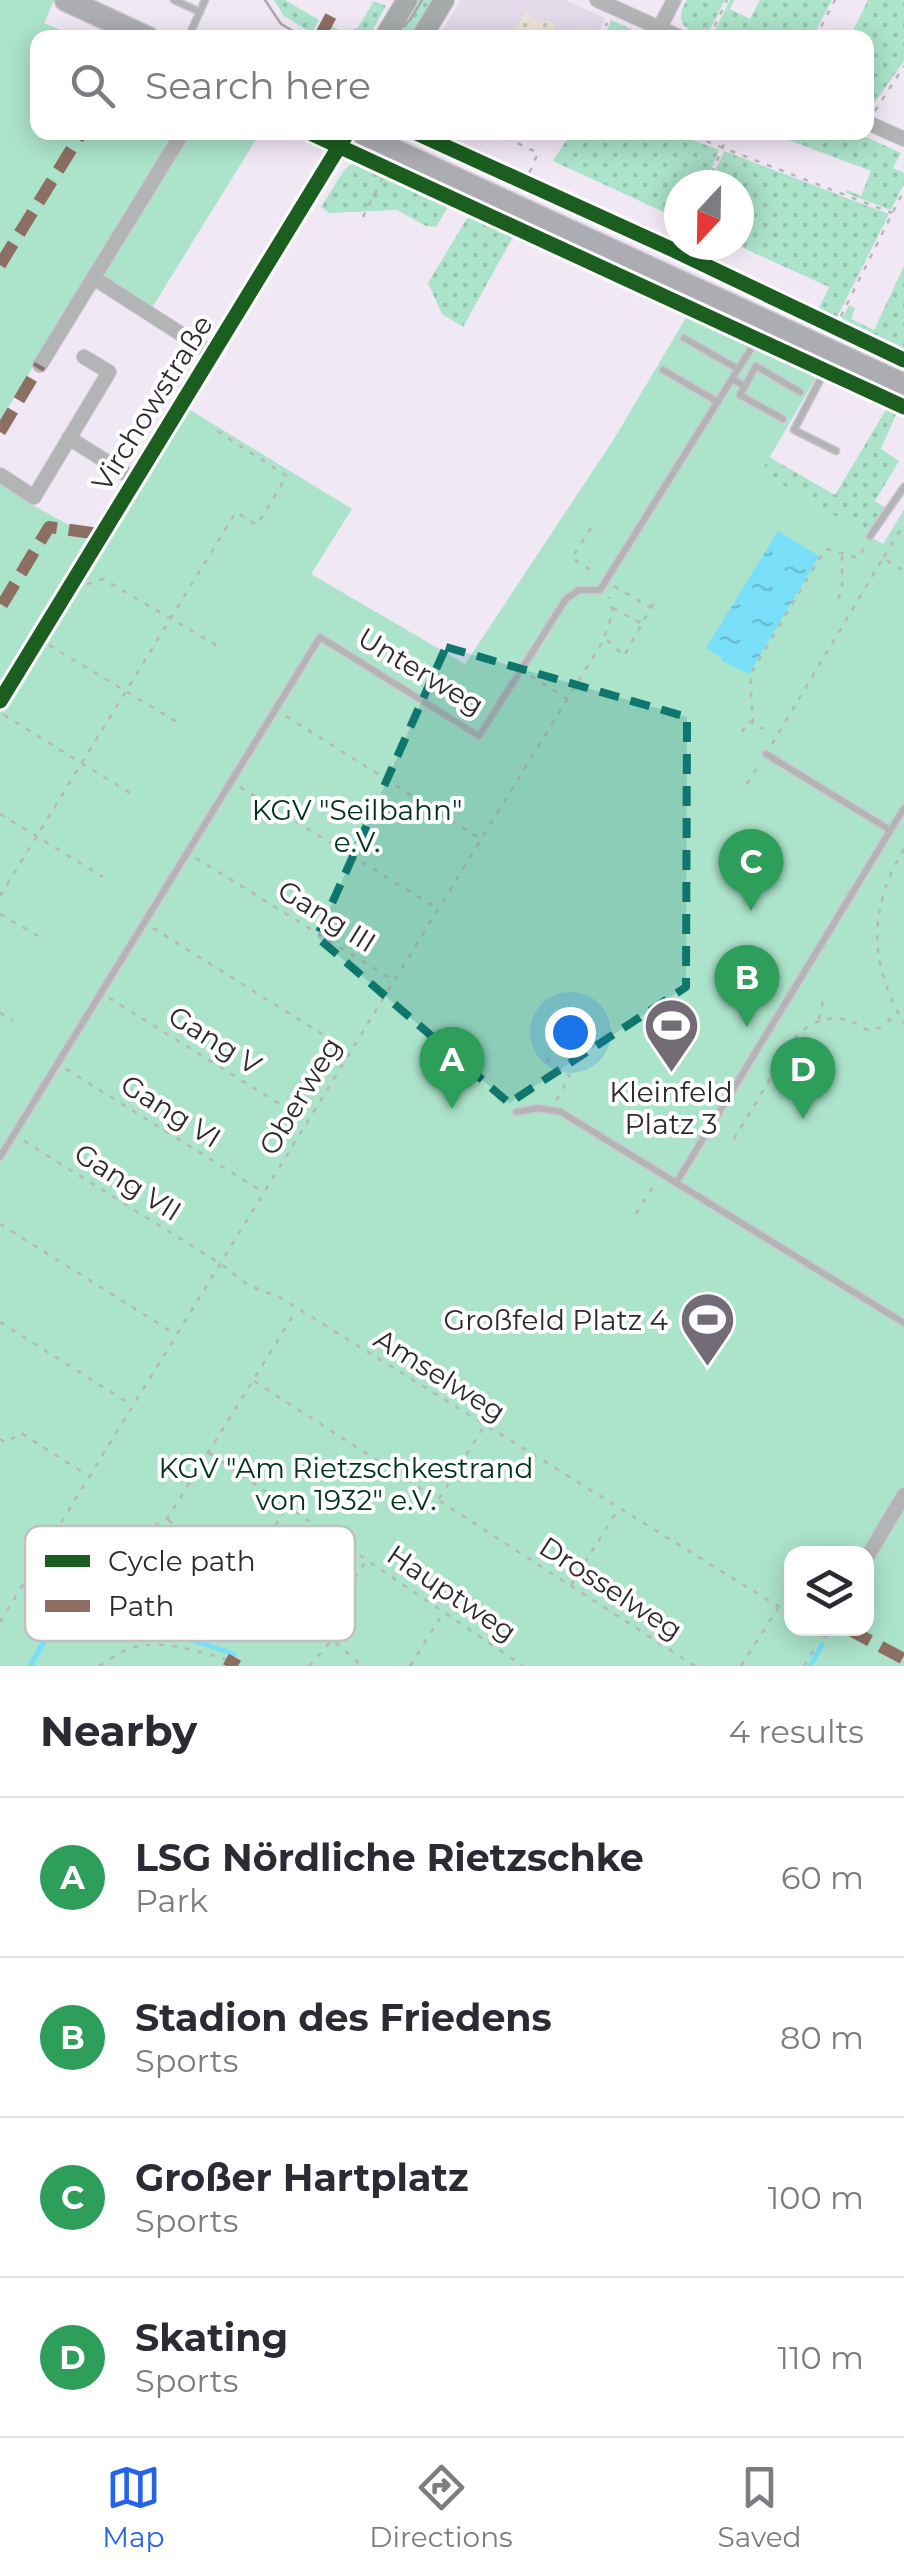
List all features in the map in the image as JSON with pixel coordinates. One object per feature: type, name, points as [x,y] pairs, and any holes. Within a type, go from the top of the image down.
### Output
[{"type":"main road","points":[[66,0],[100,7],[136,30]]},
{"type":"main road","points":[[389,30],[407,0]]},
{"type":"main road","points":[[426,30],[444,0]]},
{"type":"main road","points":[[368,140],[904,385]]},
{"type":"street","points":[[597,0],[664,30]]},
{"type":"street","points":[[660,28],[674,0]]},
{"type":"street","points":[[874,126],[904,140]]},
{"type":"street","points":[[40,365],[178,140]]},
{"type":"street","name":"Virchowstraße","points":[[2,708],[134,479],[346,140]]},
{"type":"street","points":[[94,278],[212,354]]},
{"type":"street","name":"Virchowstraße","points":[[0,475],[34,496],[109,372],[84,356]]},
{"type":"street","name":"Virchowstraße","points":[[69,438],[134,479]]},
{"type":"street","points":[[874,1546],[904,1495]]},
{"type":"lane","points":[[174,0],[200,12]]},
{"type":"lane","points":[[192,30],[206,0]]},
{"type":"lane","points":[[600,590],[767,323]]},
{"type":"lane","points":[[684,338],[738,369]]},
{"type":"lane","points":[[834,353],[794,430],[836,451]]},
{"type":"lane","points":[[783,419],[740,395],[756,366],[800,392]]},
{"type":"lane","points":[[663,370],[718,402]]},
{"type":"lane","points":[[732,379],[744,386]]},
{"type":"lane","points":[[870,536],[904,487]]},
{"type":"lane","name":"Unterweg","points":[[0,1157],[320,637],[479,736],[570,595],[584,588],[600,590]]},
{"type":"lane","points":[[766,754],[890,830]]},
{"type":"lane","points":[[676,1184],[904,808]]},
{"type":"lane","points":[[516,1112],[538,1108],[561,1112],[904,1323]]},
{"type":"path","points":[[713,30],[727,0]]},
{"type":"path","points":[[819,30],[834,0]]},
{"type":"path","points":[[604,30],[613,8]]},
{"type":"path","points":[[874,114],[904,66]]},
{"type":"path","points":[[441,145],[443,140]]},
{"type":"path","points":[[512,140],[538,152],[524,183]]},
{"type":"path","points":[[705,140],[892,213]]},
{"type":"path","points":[[713,170],[726,140]]},
{"type":"path","points":[[364,217],[385,167]]},
{"type":"path","points":[[835,328],[904,190]]},
{"type":"path","points":[[0,896],[236,512],[257,525],[287,476],[210,427]]},
{"type":"path","points":[[746,784],[904,524]]},
{"type":"path","points":[[753,723],[750,674],[819,559],[827,549],[858,558],[870,536]]},
{"type":"path","points":[[838,599],[842,590],[842,554]]},
{"type":"path","points":[[884,558],[904,570]]},
{"type":"path","points":[[67,590],[103,579],[223,650]]},
{"type":"path","points":[[600,590],[609,597],[613,608],[642,624]]},
{"type":"path","points":[[604,639],[624,656],[656,600]]},
{"type":"path","points":[[48,644],[177,722]]},
{"type":"path","points":[[520,670],[568,700]]},
{"type":"path","points":[[2,708],[82,765],[134,795]]},
{"type":"path","points":[[276,710],[482,840]]},
{"type":"path","points":[[742,732],[749,720],[763,729]]},
{"type":"path","points":[[231,782],[439,910]]},
{"type":"path","points":[[0,814],[103,877]]},
{"type":"path","points":[[904,850],[890,872],[878,922],[881,976],[904,1023]]},
{"type":"path","points":[[0,914],[45,940]]},
{"type":"path","points":[[144,922],[350,1052]]},
{"type":"path","points":[[818,1021],[824,1001]]},
{"type":"path","points":[[734,1139],[806,1026],[843,1019],[867,1030],[877,1030],[898,1012]]},
{"type":"path","points":[[0,1014],[13,1021]]},
{"type":"path","points":[[769,1030],[791,1044]]},
{"type":"path","points":[[546,1059],[570,1076],[556,1101],[561,1112]]},
{"type":"path","points":[[636,1214],[660,1174]]},
{"type":"path","points":[[0,1224],[176,1335]]},
{"type":"path","points":[[154,1526],[167,1519],[297,1310]]},
{"type":"path","points":[[0,1322],[132,1406]]},
{"type":"path","points":[[438,1500],[484,1426]]},
{"type":"path","points":[[0,1439],[6,1443],[20,1432],[88,1476]]},
{"type":"path","points":[[275,1526],[287,1506]]},
{"type":"path","points":[[570,1586],[618,1509]]},
{"type":"path","points":[[167,1519],[177,1526]]},
{"type":"path","points":[[355,1577],[366,1560]]},
{"type":"path","points":[[741,1666],[779,1607]]},
{"type":"path","points":[[410,1666],[444,1612]]},
{"type":"path","points":[[804,1666],[821,1636]]},
{"type":"path","points":[[309,1666],[330,1641]]},
{"type":"path","points":[[334,1641],[362,1666]]},
{"type":"path","points":[[99,1666],[128,1649],[156,1646],[226,1659]]},
{"type":"highlighted area","points":[[446,647],[687,717],[686,987],[509,1103],[317,937]]},
{"type":"shaded area","points":[[461,0],[565,0],[605,18],[601,30],[442,30]]},
{"type":"green space","points":[[0,0],[54,0],[44,23],[60,30],[30,30],[30,140],[256,140],[145,319],[85,282],[0,421]]},
{"type":"green space","points":[[274,0],[285,0],[319,20],[314,30],[307,30],[284,16]]},
{"type":"green space","points":[[414,0],[436,0],[417,30],[397,30]]},
{"type":"green space","points":[[687,0],[725,0],[710,30],[691,30],[683,24],[681,14]]},
{"type":"green space","points":[[730,0],[734,0],[730,9],[750,19],[760,0],[832,0],[816,30],[715,30]]},
{"type":"green space","points":[[868,0],[904,0],[904,61],[875,102],[874,30],[853,30]]},
{"type":"green space","points":[[374,1],[386,6],[373,30],[353,30]]},
{"type":"green space","points":[[611,20],[633,30],[607,30]]},
{"type":"green space","points":[[566,140],[693,140],[719,150],[711,170],[664,170],[664,212],[553,161]]},
{"type":"green space","points":[[789,140],[872,140],[901,153],[893,168],[904,173],[904,184],[891,210],[846,193],[847,190],[861,196],[871,171]]},
{"type":"green space","points":[[724,151],[889,214],[834,323],[816,314],[829,287],[754,253],[754,170],[716,170]]},
{"type":"green space","points":[[354,162],[449,205],[436,227],[426,226],[397,210],[330,213],[321,207],[344,170]]},
{"type":"green space","points":[[469,215],[513,237],[463,327],[442,314],[428,283]]},
{"type":"green space","points":[[904,266],[904,358],[838,326],[849,305],[855,308],[851,319],[874,330]]},
{"type":"green space","points":[[687,316],[817,376],[761,472],[883,544],[904,510],[904,1666],[0,1666],[0,481],[31,504],[105,545],[187,408],[352,509],[311,574],[465,664],[614,439]]},
{"type":"green space","points":[[887,408],[897,412],[881,449],[899,461],[875,501],[888,509],[862,538],[760,472],[769,457],[835,495]]},
{"type":"sand","points":[[526,12],[539,22],[552,21],[555,30],[515,30]]},
{"type":"water","points":[[778,531],[819,556],[749,674],[706,648]]},
{"type":"waterway","points":[[30,1666],[44,1641]]},
{"type":"waterway","points":[[195,1641],[234,1654]]},
{"type":"waterway","points":[[810,1666],[822,1645]]},
{"type":"tram line","points":[[265,0],[281,24],[291,30]]},
{"type":"tram line","points":[[399,30],[422,0]]},
{"type":"marked path","points":[[323,30],[334,10]]},
{"type":"marked path","points":[[0,265],[77,140]]},
{"type":"marked path","points":[[0,432],[40,365]]},
{"type":"marked path","points":[[2,605],[49,527],[98,537]]},
{"type":"marked path","points":[[861,1636],[904,1659]]},
{"type":"marked path","points":[[226,1659],[238,1666]]},
{"type":"cycle path","points":[[325,140],[904,407]]},
{"type":"cycle path","points":[[0,701],[343,140]]},
{"type":"cycle path","points":[[432,140],[904,360]]},
{"type":"place","name":"Großer Hartplatz","points":[[751,911]]},
{"type":"place","name":"Stadion des Friedens","points":[[747,1027]]},
{"type":"place","name":"Kleinfeld Platz 3","points":[[671,1075]]},
{"type":"place","name":"LSG Nördliche Rietzschke","points":[[452,1109]]},
{"type":"place","name":"Skating","points":[[803,1119]]},
{"type":"place","name":"Großfeld Platz 4","points":[[707,1369]]},
{"type":"park label","name":"KGV \"Seilbahn\" e.V.","points":[[357,826]]},
{"type":"park label","name":"KGV \"Am Rietzschkestrand von 1932\" e.V.","points":[[346,1484]]}]
